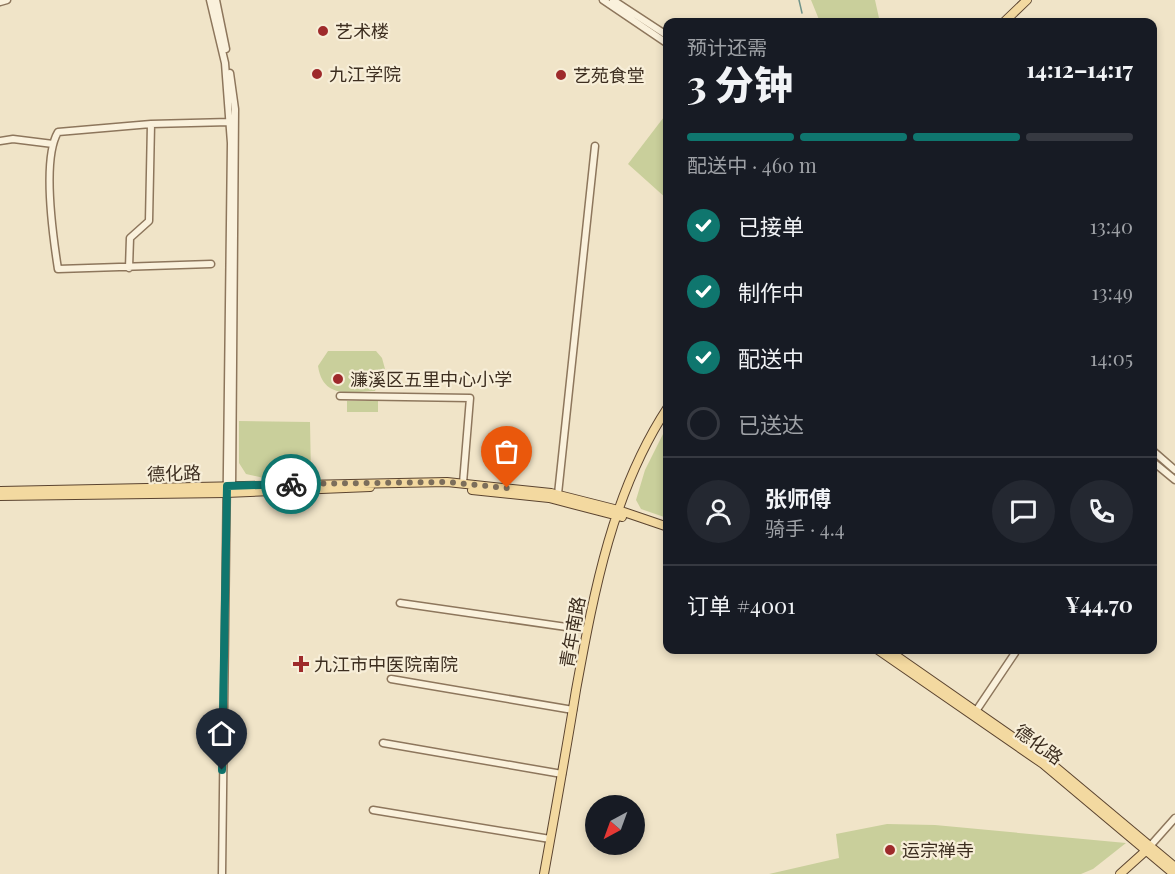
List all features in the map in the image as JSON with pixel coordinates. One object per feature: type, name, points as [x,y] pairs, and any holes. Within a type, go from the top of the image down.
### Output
[{"type":"main road","points":[[1008,18],[1027,0]]},
{"type":"main road","name":"青年南路","points":[[544,874],[600,569],[617,513],[633,473],[663,416]]},
{"type":"main road","name":"德化路","points":[[0,496],[229,490],[374,482],[463,483],[558,494],[663,526]]},
{"type":"main road","name":"德化路","points":[[0,491],[448,487],[549,498],[617,513],[663,530]]},
{"type":"main road","name":"德化路","points":[[884,654],[1043,764],[1175,867]]},
{"type":"main road","name":"德化路","points":[[894,654],[1053,765],[1149,848],[1174,874]]},
{"type":"main road","points":[[1120,874],[1149,848]]},
{"type":"street","points":[[0,2],[7,0]]},
{"type":"street","points":[[210,0],[225,63],[230,122],[229,490]]},
{"type":"street","points":[[216,0],[235,109],[222,874]]},
{"type":"street","points":[[603,0],[663,41]]},
{"type":"street","points":[[613,0],[663,33]]},
{"type":"street","points":[[211,264],[58,269],[51,217],[53,144],[58,132],[151,124],[230,122]]},
{"type":"street","points":[[129,268],[130,238],[149,221],[151,124]]},
{"type":"street","points":[[0,141],[13,139],[53,144]]},
{"type":"street","points":[[558,494],[595,146]]},
{"type":"street","points":[[340,396],[470,398],[463,483]]},
{"type":"street","points":[[1157,454],[1175,470]]},
{"type":"street","points":[[1157,464],[1175,480]]},
{"type":"street","points":[[400,603],[587,630]]},
{"type":"street","points":[[976,711],[1015,654]]},
{"type":"street","points":[[391,679],[573,710]]},
{"type":"street","points":[[383,743],[562,774]]},
{"type":"street","points":[[373,810],[550,840]]},
{"type":"street","points":[[1149,848],[1175,818]]},
{"type":"green space","points":[[811,0],[875,0],[879,18],[818,18]]},
{"type":"green space","points":[[663,118],[663,195],[628,164]]},
{"type":"green space","points":[[328,351],[376,351],[382,358],[385,369],[375,391],[339,391],[325,384],[318,366]]},
{"type":"green space","points":[[347,401],[378,401],[378,412],[347,412]]},
{"type":"green space","points":[[239,421],[310,422],[311,476],[264,478],[246,474],[239,463]]},
{"type":"green space","points":[[663,434],[663,517],[641,509],[636,500],[645,470]]},
{"type":"green space","points":[[887,824],[935,825],[1126,843],[1093,869],[1081,874],[769,874],[839,858],[836,834]]},
{"type":"waterway","points":[[799,0],[802,13]]},
{"type":"way so far","points":[[291,484],[447,482],[507,488]]},
{"type":"place","name":"艺术楼","points":[[323,31]]},
{"type":"place","name":"九江学院","points":[[317,74]]},
{"type":"place","name":"艺苑食堂","points":[[561,75]]},
{"type":"place","name":"濂溪区五里中心小学","points":[[338,379]]},
{"type":"place","name":"九江市中医院南院","points":[[301,664]]},
{"type":"place","name":"运宗禅寺","points":[[890,850]]},
{"type":"route","points":[[222,770],[227,486],[291,484]]}]
